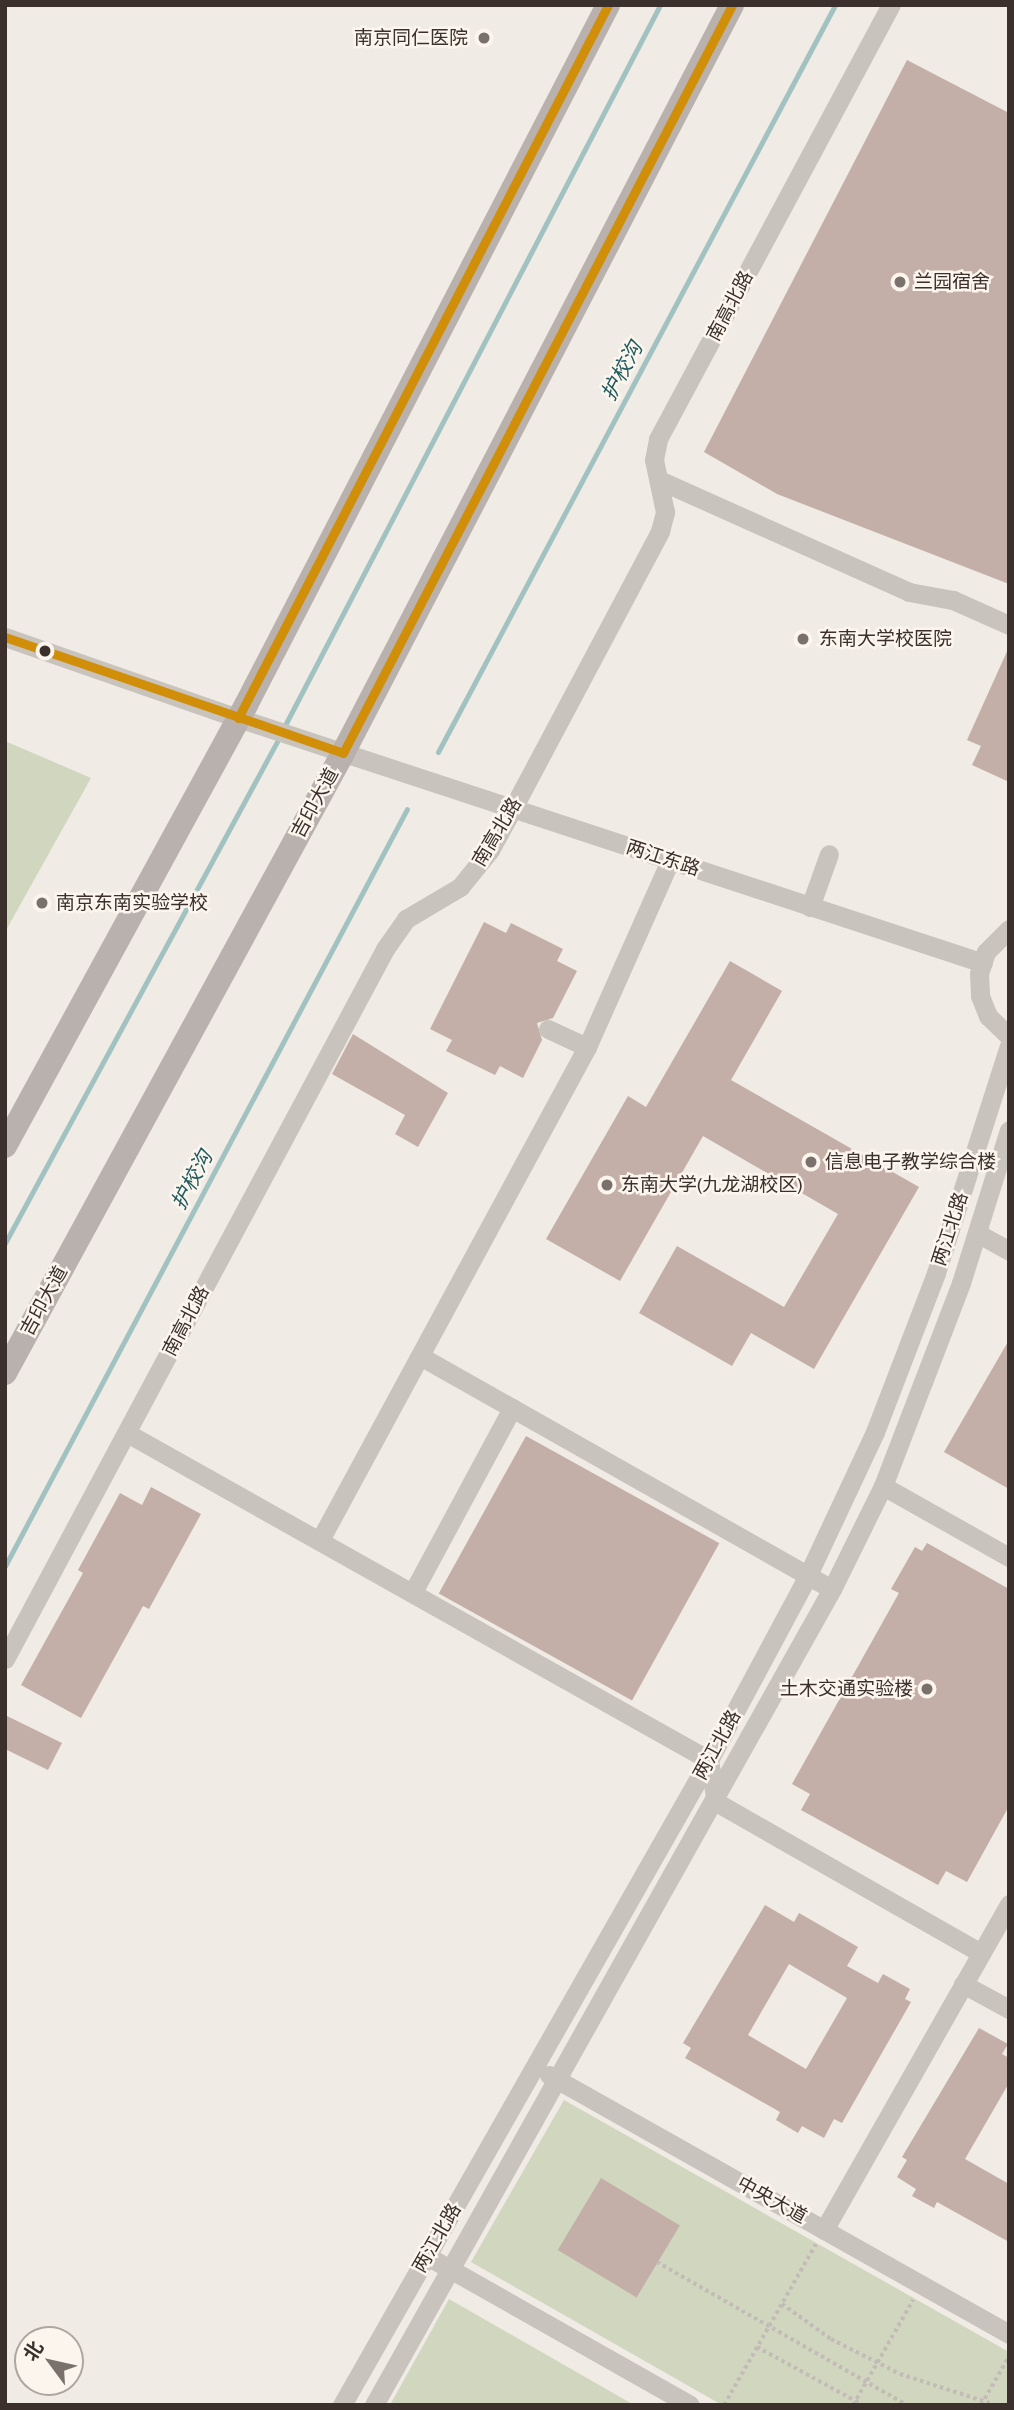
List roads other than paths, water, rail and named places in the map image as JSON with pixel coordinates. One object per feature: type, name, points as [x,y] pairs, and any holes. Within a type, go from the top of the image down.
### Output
[{"type":"main road","points":[[5,1146],[238,719],[608,5]]},
{"type":"main road","name":"吉印大道","points":[[5,1373],[343,753],[732,5]]},
{"type":"street","name":"南高北路","points":[[5,1659],[385,949],[406,919],[460,887],[490,850],[513,808],[660,531],[665,512],[654,460],[658,439],[891,5]]},
{"type":"street","points":[[659,480],[909,592],[953,600],[1009,625]]},
{"type":"street","name":"两江东路","points":[[5,637],[238,719],[983,963]]},
{"type":"street","points":[[810,907],[829,854]]},
{"type":"street","points":[[320,1540],[587,1047],[670,860]]},
{"type":"street","points":[[1009,929],[993,944],[983,963],[980,996],[988,1016],[1009,1037]]},
{"type":"street","points":[[548,1029],[587,1047]]},
{"type":"street","name":"两江北路","points":[[342,2405],[709,1760],[808,1575],[875,1432],[936,1273],[1009,1046]]},
{"type":"street","name":"两江北路","points":[[374,2405],[716,1802],[832,1589],[883,1486],[961,1283],[1009,1129]]},
{"type":"street","points":[[977,1233],[1009,1251]]},
{"type":"street","points":[[936,1273],[961,1283]]},
{"type":"street","points":[[420,1356],[832,1589]]},
{"type":"street","points":[[413,1592],[512,1408]]},
{"type":"street","points":[[127,1433],[709,1760],[716,1802],[981,1953]]},
{"type":"street","points":[[883,1486],[1009,1557]]},
{"type":"street","points":[[824,2230],[1009,1904]]},
{"type":"street","points":[[964,1984],[1009,2009]]},
{"type":"street","name":"中央大道","points":[[535,2067],[1009,2334]]},
{"type":"street","points":[[427,2256],[690,2405]]},
{"type":"waterway","points":[[283,729],[660,5]]},
{"type":"waterway","name":"护校沟","points":[[438,752],[835,5]]},
{"type":"waterway","points":[[5,1243],[279,738]]},
{"type":"waterway","name":"护校沟","points":[[5,1566],[407,809]]},
{"type":"place","name":"南京同仁医院","points":[[484,38]]},
{"type":"place","name":"兰园宿舍","points":[[900,282]]},
{"type":"place","name":"东南大学校医院","points":[[803,639]]},
{"type":"place","name":"南京东南实验学校","points":[[42,903]]},
{"type":"place","name":"信息电子教学综合楼","points":[[811,1162]]},
{"type":"place","name":"东南大学(九龙湖校区)","points":[[607,1185]]},
{"type":"place","name":"土木交通实验楼","points":[[927,1689]]}]
